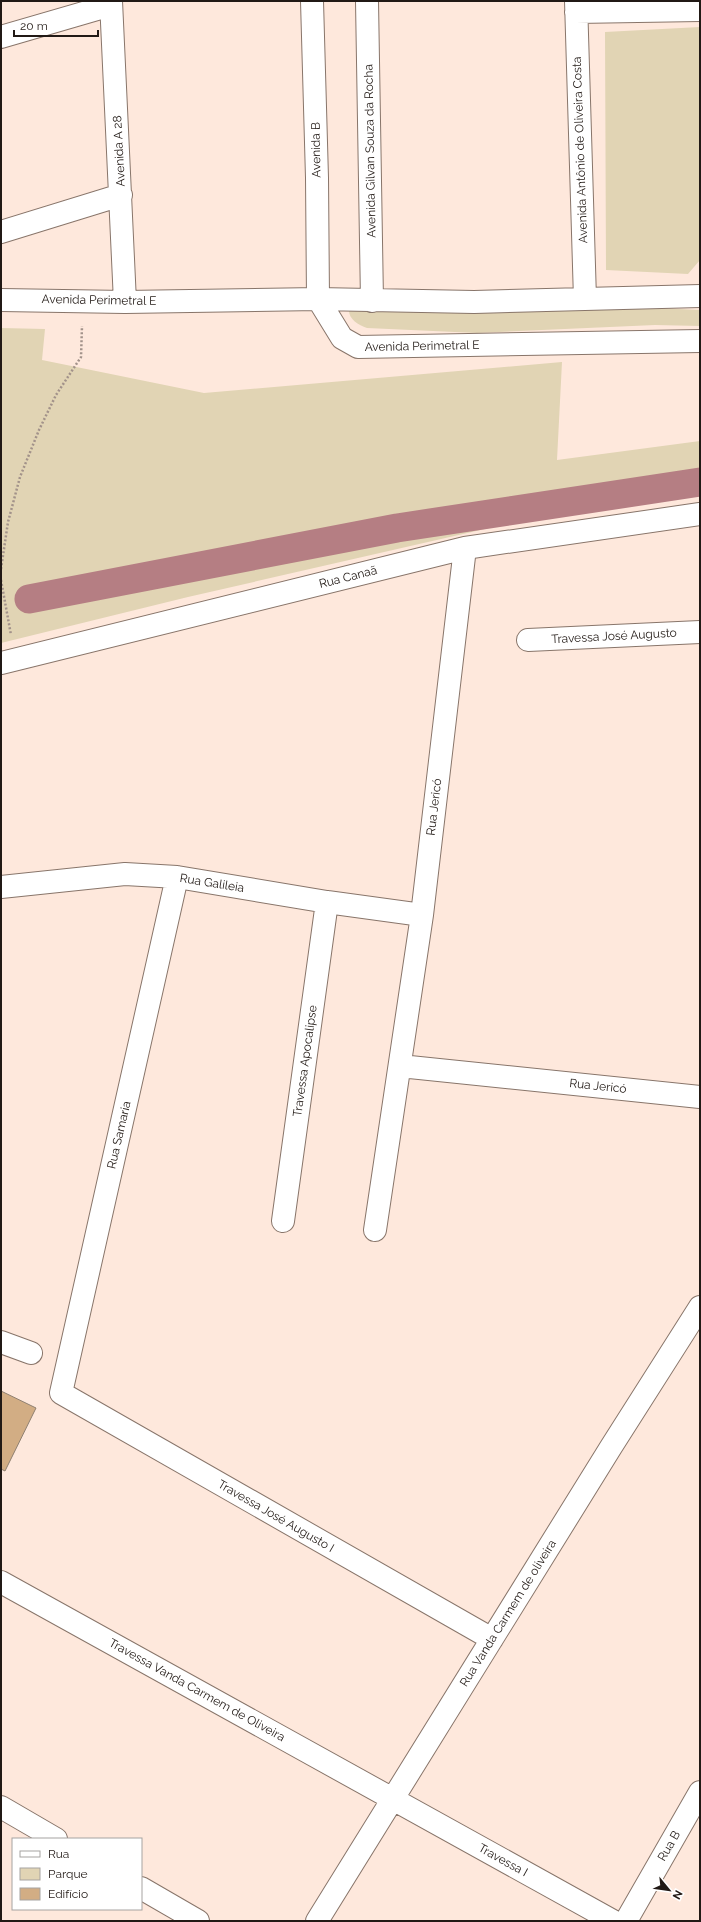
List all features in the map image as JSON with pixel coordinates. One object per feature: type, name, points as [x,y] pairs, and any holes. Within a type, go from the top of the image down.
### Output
[{"type":"street","name":"Avenida B","points":[[312,1],[317,170],[318,299]]},
{"type":"street","name":"Avenida Gilvan Souza da Rocha","points":[[367,1],[372,301]]},
{"type":"street","points":[[1,37],[111,3]]},
{"type":"street","name":"Avenida A 28","points":[[111,3],[125,302]]},
{"type":"street","points":[[576,7],[700,10]]},
{"type":"street","name":"Avenida Antônio de Oliveira Costa","points":[[576,7],[585,299]]},
{"type":"street","points":[[1,232],[121,195]]},
{"type":"street","points":[[318,299],[474,302],[585,299],[697,292]]},
{"type":"street","name":"Avenida Perimetral E","points":[[1,300],[83,300],[125,302],[318,299],[342,338],[358,347],[700,341]]},
{"type":"street","name":"Rua Canaã","points":[[9,661],[465,548],[700,514]]},
{"type":"street","name":"Rua Jericó","points":[[375,1230],[422,914],[465,548]]},
{"type":"street","name":"Travessa José Augusto","points":[[528,640],[700,632]]},
{"type":"street","name":"Rua Galileia","points":[[1,887],[125,874],[177,877],[327,902],[422,914]]},
{"type":"street","name":"Rua Samaria","points":[[61,1393],[177,877]]},
{"type":"street","name":"Travessa Apocalipse","points":[[283,1221],[327,902]]},
{"type":"street","name":"Rua Jericó","points":[[400,1066],[700,1097]]},
{"type":"street","name":"Rua Vanda Carmem de oliveira","points":[[317,1921],[610,1447],[700,1307]]},
{"type":"street","points":[[1,1342],[31,1352]]},
{"type":"street","name":"Travessa José Augusto I","points":[[61,1393],[492,1639]]},
{"type":"street","name":"Travessa Vanda Carmem de Oliveira","points":[[1,1582],[393,1798]]},
{"type":"street","name":"Rua B","points":[[626,1921],[700,1792]]},
{"type":"street","name":"Travessa I","points":[[393,1798],[614,1921]]},
{"type":"street","points":[[1,1807],[54,1838]]},
{"type":"street","points":[[142,1889],[198,1921]]},
{"type":"path","points":[[1,569],[8,522],[20,477],[39,430],[56,395],[81,357],[83,300]]},
{"type":"path","points":[[1,580],[6,616],[9,661]]},
{"type":"green space","points":[[700,27],[700,260],[688,274],[606,270],[605,32]]},
{"type":"green space","points":[[595,305],[700,310],[700,326],[655,325],[477,333],[367,328],[354,321],[349,313],[349,309]]},
{"type":"green space","points":[[1,328],[45,329],[42,360],[204,393],[562,362],[557,460],[700,441],[700,493],[515,522],[188,597],[1,643]]},
{"type":"building","points":[[1,1391],[36,1408],[5,1471],[1,1469]]},
{"type":"waterway","points":[[29,599],[397,528],[700,482]]}]
